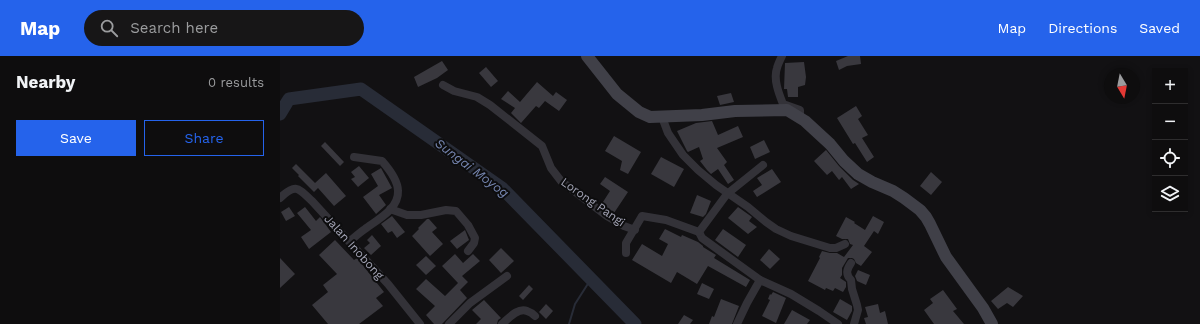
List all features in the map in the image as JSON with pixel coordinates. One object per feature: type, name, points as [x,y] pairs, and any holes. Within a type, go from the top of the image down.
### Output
[{"type":"street","points":[[587,56],[618,94],[639,112],[650,117],[702,115],[735,111],[787,110],[805,121],[830,144],[844,161],[858,174],[898,195],[920,210],[930,224],[946,257],[983,308],[992,324]]},
{"type":"street","points":[[782,56],[776,70],[780,96],[783,104],[800,110],[800,118]]},
{"type":"street","name":"Lorong Pangi","points":[[443,85],[454,91],[477,97],[490,105],[542,146],[550,168],[561,181],[607,216],[624,226],[634,230],[642,216],[666,220],[699,232]]},
{"type":"street","points":[[662,117],[668,133],[690,163],[766,222],[783,233],[830,248],[836,248],[845,244]]},
{"type":"street","points":[[350,241],[364,229],[384,217],[395,202],[398,190],[390,170],[382,161],[354,157]]},
{"type":"street","points":[[763,165],[728,194],[699,232],[702,238],[760,280],[791,294],[838,324]]},
{"type":"street","name":"Jalan Inobong","points":[[280,198],[291,189],[294,188],[300,190],[350,241],[420,324]]},
{"type":"street","points":[[390,210],[407,215],[421,215],[446,210],[456,211],[468,225],[475,238],[474,243],[468,251]]},
{"type":"street","points":[[626,253],[626,243],[634,230]]},
{"type":"street","points":[[852,262],[847,273],[851,280],[858,310],[854,324]]},
{"type":"street","points":[[449,324],[470,303],[507,276]]},
{"type":"street","points":[[737,324],[760,280]]},
{"type":"street","points":[[502,324],[516,312],[521,310],[526,310],[535,316]]},
{"type":"building","points":[[848,56],[860,56],[861,64],[847,66],[839,70],[836,61]]},
{"type":"building","points":[[442,61],[448,70],[437,78],[418,87],[414,77]]},
{"type":"building","points":[[804,62],[806,77],[805,85],[798,87],[798,97],[788,97],[787,89],[784,89],[785,63]]},
{"type":"building","points":[[486,67],[498,81],[491,87],[479,73]]},
{"type":"building","points":[[537,82],[553,96],[556,92],[567,100],[559,111],[545,101],[539,108],[536,106],[521,123],[511,113],[515,108],[501,99],[508,91],[520,102]]},
{"type":"building","points":[[731,93],[734,102],[720,105],[717,96]]},
{"type":"building","points":[[856,106],[862,116],[858,119],[868,135],[862,138],[874,157],[867,162],[855,143],[853,144],[837,118]]},
{"type":"building","points":[[712,121],[718,135],[738,126],[743,137],[717,148],[727,162],[724,165],[734,180],[728,184],[718,169],[711,174],[707,170],[700,161],[703,159],[699,147],[688,152],[687,151],[677,131],[696,123]]},
{"type":"building","points":[[614,136],[641,152],[628,174],[620,170],[622,161],[605,151]]},
{"type":"building","points":[[764,140],[770,152],[755,159],[750,147]]},
{"type":"building","points":[[325,142],[344,162],[340,166],[321,146]]},
{"type":"building","points":[[826,150],[839,166],[859,184],[851,189],[842,177],[839,180],[832,171],[827,175],[814,161]]},
{"type":"building","points":[[661,157],[684,169],[674,187],[651,174]]},
{"type":"building","points":[[296,164],[315,183],[326,173],[346,196],[334,206],[318,188],[314,192],[298,176],[299,175],[292,168]]},
{"type":"building","points":[[359,166],[369,178],[358,187],[351,179],[355,177],[351,172]]},
{"type":"building","points":[[381,168],[392,188],[379,195],[386,205],[376,214],[363,197],[378,186],[371,174]]},
{"type":"building","points":[[772,169],[781,182],[757,197],[753,191],[762,185],[757,178]]},
{"type":"building","points":[[931,172],[942,182],[931,195],[920,186]]},
{"type":"building","points":[[605,177],[628,192],[614,213],[601,205],[610,191],[600,184]]},
{"type":"building","points":[[697,195],[711,201],[706,214],[703,217],[690,213]]},
{"type":"building","points":[[289,207],[295,216],[286,221],[281,212]]},
{"type":"building","points":[[305,207],[316,221],[320,217],[331,232],[309,249],[301,237],[311,230],[297,213]]},
{"type":"building","points":[[738,207],[752,217],[749,221],[757,227],[748,234],[728,218]]},
{"type":"building","points":[[392,216],[405,232],[397,238],[392,231],[388,233],[381,224]]},
{"type":"building","points":[[873,216],[884,222],[878,234],[874,231],[864,246],[872,252],[861,266],[856,263],[854,259],[848,258],[842,268],[842,275],[840,278],[846,282],[846,287],[843,292],[835,288],[833,291],[826,288],[825,290],[808,281],[822,251],[837,253],[844,257],[853,245],[850,244],[848,239],[842,239],[836,236],[846,217],[865,230]]},
{"type":"building","points":[[427,219],[429,219],[437,228],[432,232],[443,244],[430,256],[412,236]]},
{"type":"building","points":[[665,229],[681,237],[682,235],[698,242],[716,255],[714,258],[750,280],[746,287],[708,266],[697,284],[677,272],[671,283],[632,260],[642,244],[662,256],[668,244],[659,239]]},
{"type":"building","points":[[723,229],[746,245],[738,257],[715,240]]},
{"type":"building","points":[[465,230],[469,240],[457,249],[450,241]]},
{"type":"building","points":[[372,235],[381,246],[371,255],[364,248],[370,243],[367,240]]},
{"type":"building","points":[[335,240],[354,260],[357,258],[384,292],[376,298],[383,306],[359,324],[328,324],[312,305],[328,292],[323,285],[337,274],[319,255]]},
{"type":"building","points":[[501,248],[514,261],[501,273],[489,260]]},
{"type":"building","points":[[769,249],[780,259],[770,269],[760,260]]},
{"type":"building","points":[[455,254],[463,263],[473,254],[480,261],[462,276],[468,282],[460,290],[467,298],[442,324],[434,324],[426,315],[435,306],[416,289],[426,279],[445,296],[458,283],[442,266]]},
{"type":"building","points":[[426,256],[436,266],[426,275],[416,265]]},
{"type":"building","points":[[280,258],[295,274],[280,288]]},
{"type":"building","points":[[858,270],[870,275],[866,285],[857,281],[855,276]]},
{"type":"building","points":[[702,283],[714,289],[709,299],[697,294]]},
{"type":"building","points":[[529,285],[533,289],[523,300],[519,296]]},
{"type":"building","points":[[1008,287],[1023,296],[1013,307],[1007,303],[998,309],[991,301]]},
{"type":"building","points":[[943,290],[957,309],[953,311],[964,324],[934,324],[924,310],[933,303],[930,299]]},
{"type":"building","points":[[773,292],[786,298],[776,323],[762,316],[770,300],[768,299],[770,294],[771,295]]},
{"type":"building","points":[[721,299],[739,306],[732,324],[709,324],[712,316],[714,317]]},
{"type":"building","points":[[840,299],[852,306],[852,311],[847,320],[833,312]]},
{"type":"building","points":[[484,300],[501,318],[498,320],[497,324],[476,324],[481,319],[472,310]]},
{"type":"building","points":[[546,304],[553,311],[546,319],[539,312]]},
{"type":"building","points":[[878,304],[880,313],[885,311],[888,324],[866,324],[864,318],[868,317],[865,307]]},
{"type":"building","points":[[792,310],[810,320],[807,324],[784,324]]},
{"type":"building","points":[[684,315],[693,320],[690,324],[678,324]]},
{"type":"waterway","name":"Sungai Moyog","points":[[280,114],[289,99],[361,89],[502,188],[635,324]]},
{"type":"waterway","points":[[569,324],[575,304],[591,279]]}]
